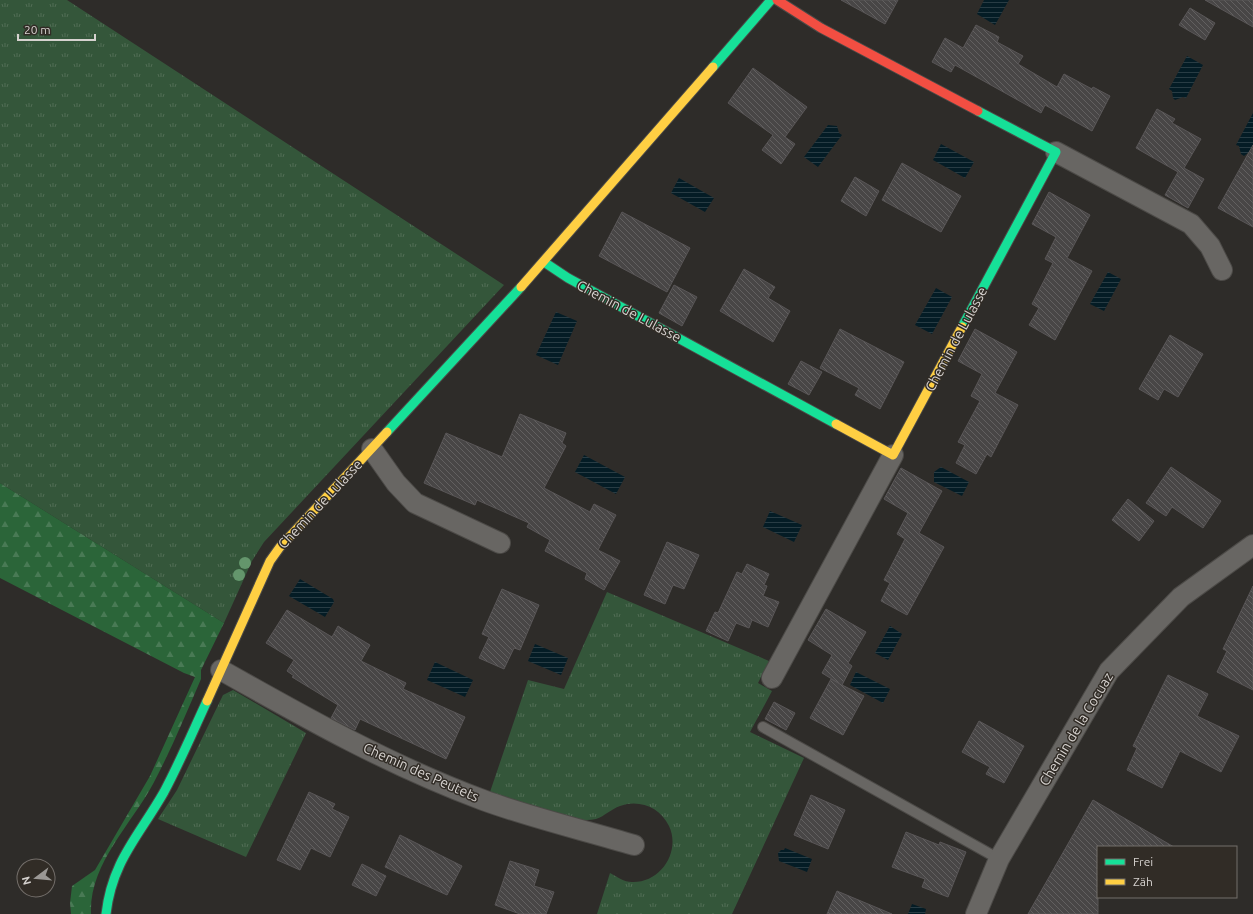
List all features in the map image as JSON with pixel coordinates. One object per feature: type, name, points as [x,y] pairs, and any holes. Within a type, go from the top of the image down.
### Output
[{"type":"street","name":"Chemin de Lulasse","points":[[220,670],[270,561],[280,547],[544,262],[771,0]]},
{"type":"street","points":[[777,0],[821,28],[1191,224],[1210,246],[1222,270]]},
{"type":"street","name":"Chemin de Lulasse","points":[[544,262],[568,278],[893,454],[1056,152]]},
{"type":"street","name":"Chemin de Lulasse","points":[[372,449],[396,483],[415,503],[500,543]]},
{"type":"street","points":[[772,678],[893,454]]},
{"type":"street","name":"Chemin de la Cocuaz","points":[[976,914],[999,859],[1109,671],[1181,597],[1253,546]]},
{"type":"street","points":[[106,914],[112,881],[122,856],[163,793],[220,670]]},
{"type":"street","name":"Chemin des Peutets","points":[[220,670],[309,720],[435,781],[484,800],[634,845]]},
{"type":"lane","points":[[763,727],[999,859]]},
{"type":"green space","points":[[0,0],[67,0],[504,285],[264,542],[252,561],[224,623],[0,483]]},
{"type":"green space","points":[[0,483],[224,623],[201,670],[201,679],[160,771],[104,862],[97,878],[92,896],[91,914],[71,914],[70,903],[72,886],[95,870],[150,776],[195,677],[184,673],[0,578]]},
{"type":"green space","points":[[607,592],[769,661],[758,683],[772,691],[750,732],[804,758],[732,914],[597,914],[610,873],[626,881],[642,881],[652,877],[666,864],[670,855],[672,836],[665,819],[655,809],[648,806],[641,804],[627,804],[617,807],[596,819],[578,819],[490,792],[528,680],[564,689]]},
{"type":"green space","points":[[233,690],[306,733],[246,857],[158,819],[177,790],[223,695]]},
{"type":"water","points":[[984,0],[1009,0],[995,25],[977,14]]},
{"type":"water","points":[[1187,56],[1203,65],[1186,98],[1183,97],[1175,100],[1173,98],[1172,91],[1169,89]]},
{"type":"water","points":[[1253,113],[1253,153],[1249,152],[1244,156],[1241,154],[1239,146],[1236,145]]},
{"type":"water","points":[[828,125],[837,126],[839,133],[842,135],[818,167],[804,157]]},
{"type":"water","points":[[941,144],[974,162],[965,178],[933,160]]},
{"type":"water","points":[[679,178],[714,198],[705,212],[671,193]]},
{"type":"water","points":[[1108,272],[1121,279],[1104,311],[1090,304]]},
{"type":"water","points":[[936,288],[952,297],[932,334],[915,325]]},
{"type":"water","points":[[556,312],[577,321],[558,365],[536,355]]},
{"type":"water","points":[[584,455],[625,477],[616,494],[575,472]]},
{"type":"water","points":[[941,467],[969,482],[962,496],[934,482],[934,472]]},
{"type":"water","points":[[770,511],[802,525],[794,542],[763,527]]},
{"type":"water","points":[[300,579],[333,599],[334,602],[325,617],[289,596]]},
{"type":"water","points":[[890,626],[902,634],[888,660],[875,653]]},
{"type":"water","points":[[535,644],[568,658],[561,675],[528,661]]},
{"type":"water","points":[[435,662],[473,680],[465,697],[427,680]]},
{"type":"water","points":[[856,672],[890,689],[883,703],[850,685]]},
{"type":"water","points":[[785,848],[812,859],[807,872],[779,861],[778,853]]},
{"type":"water","points":[[912,904],[926,909],[925,914],[908,914]]},
{"type":"building","points":[[841,0],[898,0],[885,24]]},
{"type":"building","points":[[1205,0],[1253,0],[1253,27]]},
{"type":"building","points":[[1190,8],[1215,23],[1205,40],[1179,25]]},
{"type":"building","points":[[976,25],[999,37],[997,42],[1023,56],[1018,64],[1057,87],[1064,74],[1092,89],[1093,87],[1110,96],[1092,131],[1045,105],[1041,113],[955,65],[951,72],[932,62],[945,38],[963,48]]},
{"type":"building","points":[[753,68],[807,107],[785,137],[795,144],[781,164],[762,150],[773,135],[728,103]]},
{"type":"building","points":[[1157,109],[1175,119],[1172,123],[1201,139],[1184,168],[1204,179],[1188,208],[1165,195],[1178,172],[1136,148]]},
{"type":"building","points":[[1253,145],[1253,227],[1218,208]]},
{"type":"building","points":[[902,163],[961,196],[941,232],[882,200]]},
{"type":"building","points":[[855,177],[879,191],[866,216],[841,201]]},
{"type":"building","points":[[1049,192],[1090,215],[1067,258],[1092,271],[1055,340],[1029,325],[1039,308],[1032,304],[1053,263],[1045,259],[1056,237],[1032,224]]},
{"type":"building","points":[[622,212],[690,248],[667,292],[599,256]]},
{"type":"building","points":[[744,269],[775,287],[768,298],[790,311],[773,342],[720,311]]},
{"type":"building","points":[[674,285],[697,297],[682,326],[659,313]]},
{"type":"building","points":[[840,329],[904,362],[880,409],[855,395],[859,388],[820,368]]},
{"type":"building","points":[[975,329],[1017,352],[995,393],[1018,405],[991,457],[987,454],[976,474],[956,463],[965,445],[958,442],[980,401],[971,396],[982,374],[958,361]]},
{"type":"building","points":[[1170,335],[1203,354],[1178,397],[1164,389],[1158,400],[1139,389]]},
{"type":"building","points":[[801,361],[822,372],[809,395],[788,384]]},
{"type":"building","points":[[520,414],[566,433],[562,443],[566,446],[544,488],[590,512],[594,504],[616,515],[598,550],[620,561],[604,590],[585,579],[587,573],[545,551],[550,540],[527,527],[529,523],[477,500],[475,505],[424,483],[446,433],[502,457]]},
{"type":"building","points":[[1171,467],[1221,501],[1203,528],[1172,507],[1166,516],[1146,503]]},
{"type":"building","points":[[901,468],[942,491],[919,533],[944,547],[907,615],[881,601],[890,583],[884,580],[905,539],[897,534],[908,513],[884,499]]},
{"type":"building","points":[[1128,499],[1154,521],[1139,541],[1112,520]]},
{"type":"building","points":[[667,542],[699,555],[684,589],[673,585],[665,604],[644,595]]},
{"type":"building","points":[[747,564],[769,574],[764,585],[767,586],[763,596],[779,602],[768,627],[752,620],[749,628],[736,623],[728,641],[706,631],[715,612],[718,613],[737,572],[742,574]]},
{"type":"building","points":[[1253,586],[1253,690],[1217,672],[1227,651],[1223,649]]},
{"type":"building","points":[[502,589],[539,605],[520,650],[514,648],[504,669],[479,658],[489,637],[482,634]]},
{"type":"building","points":[[826,609],[866,632],[848,663],[852,666],[842,685],[864,696],[843,735],[810,718],[831,679],[840,684],[822,673],[832,655],[808,640]]},
{"type":"building","points":[[287,610],[332,637],[338,626],[370,645],[361,661],[406,683],[403,689],[465,717],[446,759],[360,719],[355,730],[331,718],[338,705],[292,677],[294,676],[287,671],[294,660],[266,643]]},
{"type":"building","points":[[1168,675],[1208,694],[1197,716],[1239,736],[1221,772],[1180,751],[1162,788],[1127,770],[1137,748],[1133,746]]},
{"type":"building","points":[[774,702],[795,713],[786,730],[765,719]]},
{"type":"building","points":[[979,721],[1024,746],[1004,783],[986,774],[990,767],[962,752]]},
{"type":"building","points":[[309,792],[335,804],[332,809],[349,817],[330,857],[311,848],[300,870],[277,860]]},
{"type":"building","points":[[811,795],[845,810],[828,849],[794,835]]},
{"type":"building","points":[[1093,800],[1172,846],[1097,846],[1098,914],[1028,914]]},
{"type":"building","points":[[906,832],[939,845],[940,842],[966,852],[948,897],[922,887],[925,879],[892,867]]},
{"type":"building","points":[[400,835],[462,866],[447,895],[385,867]]},
{"type":"building","points":[[510,861],[539,870],[534,886],[554,892],[546,914],[520,914],[495,905]]},
{"type":"building","points":[[362,864],[386,876],[376,896],[352,885]]},
{"type":"building","points":[[837,891],[892,914],[827,914]]},
{"type":"traffic: fast","points":[[713,67],[771,0]]},
{"type":"traffic: fast","points":[[962,327],[1056,152],[978,111]]},
{"type":"traffic: fast","points":[[544,262],[568,278],[836,424]]},
{"type":"traffic: fast","points":[[387,432],[521,287]]},
{"type":"traffic: fast","points":[[106,914],[109,895],[120,864],[164,792],[207,701]]},
{"type":"traffic: slow","points":[[521,287],[713,67]]},
{"type":"traffic: slow","points":[[836,424],[893,455],[962,327]]},
{"type":"traffic: slow","points":[[207,701],[270,561],[280,547],[387,432]]},
{"type":"traffic: jam","points":[[777,0],[821,28],[978,111]]}]
